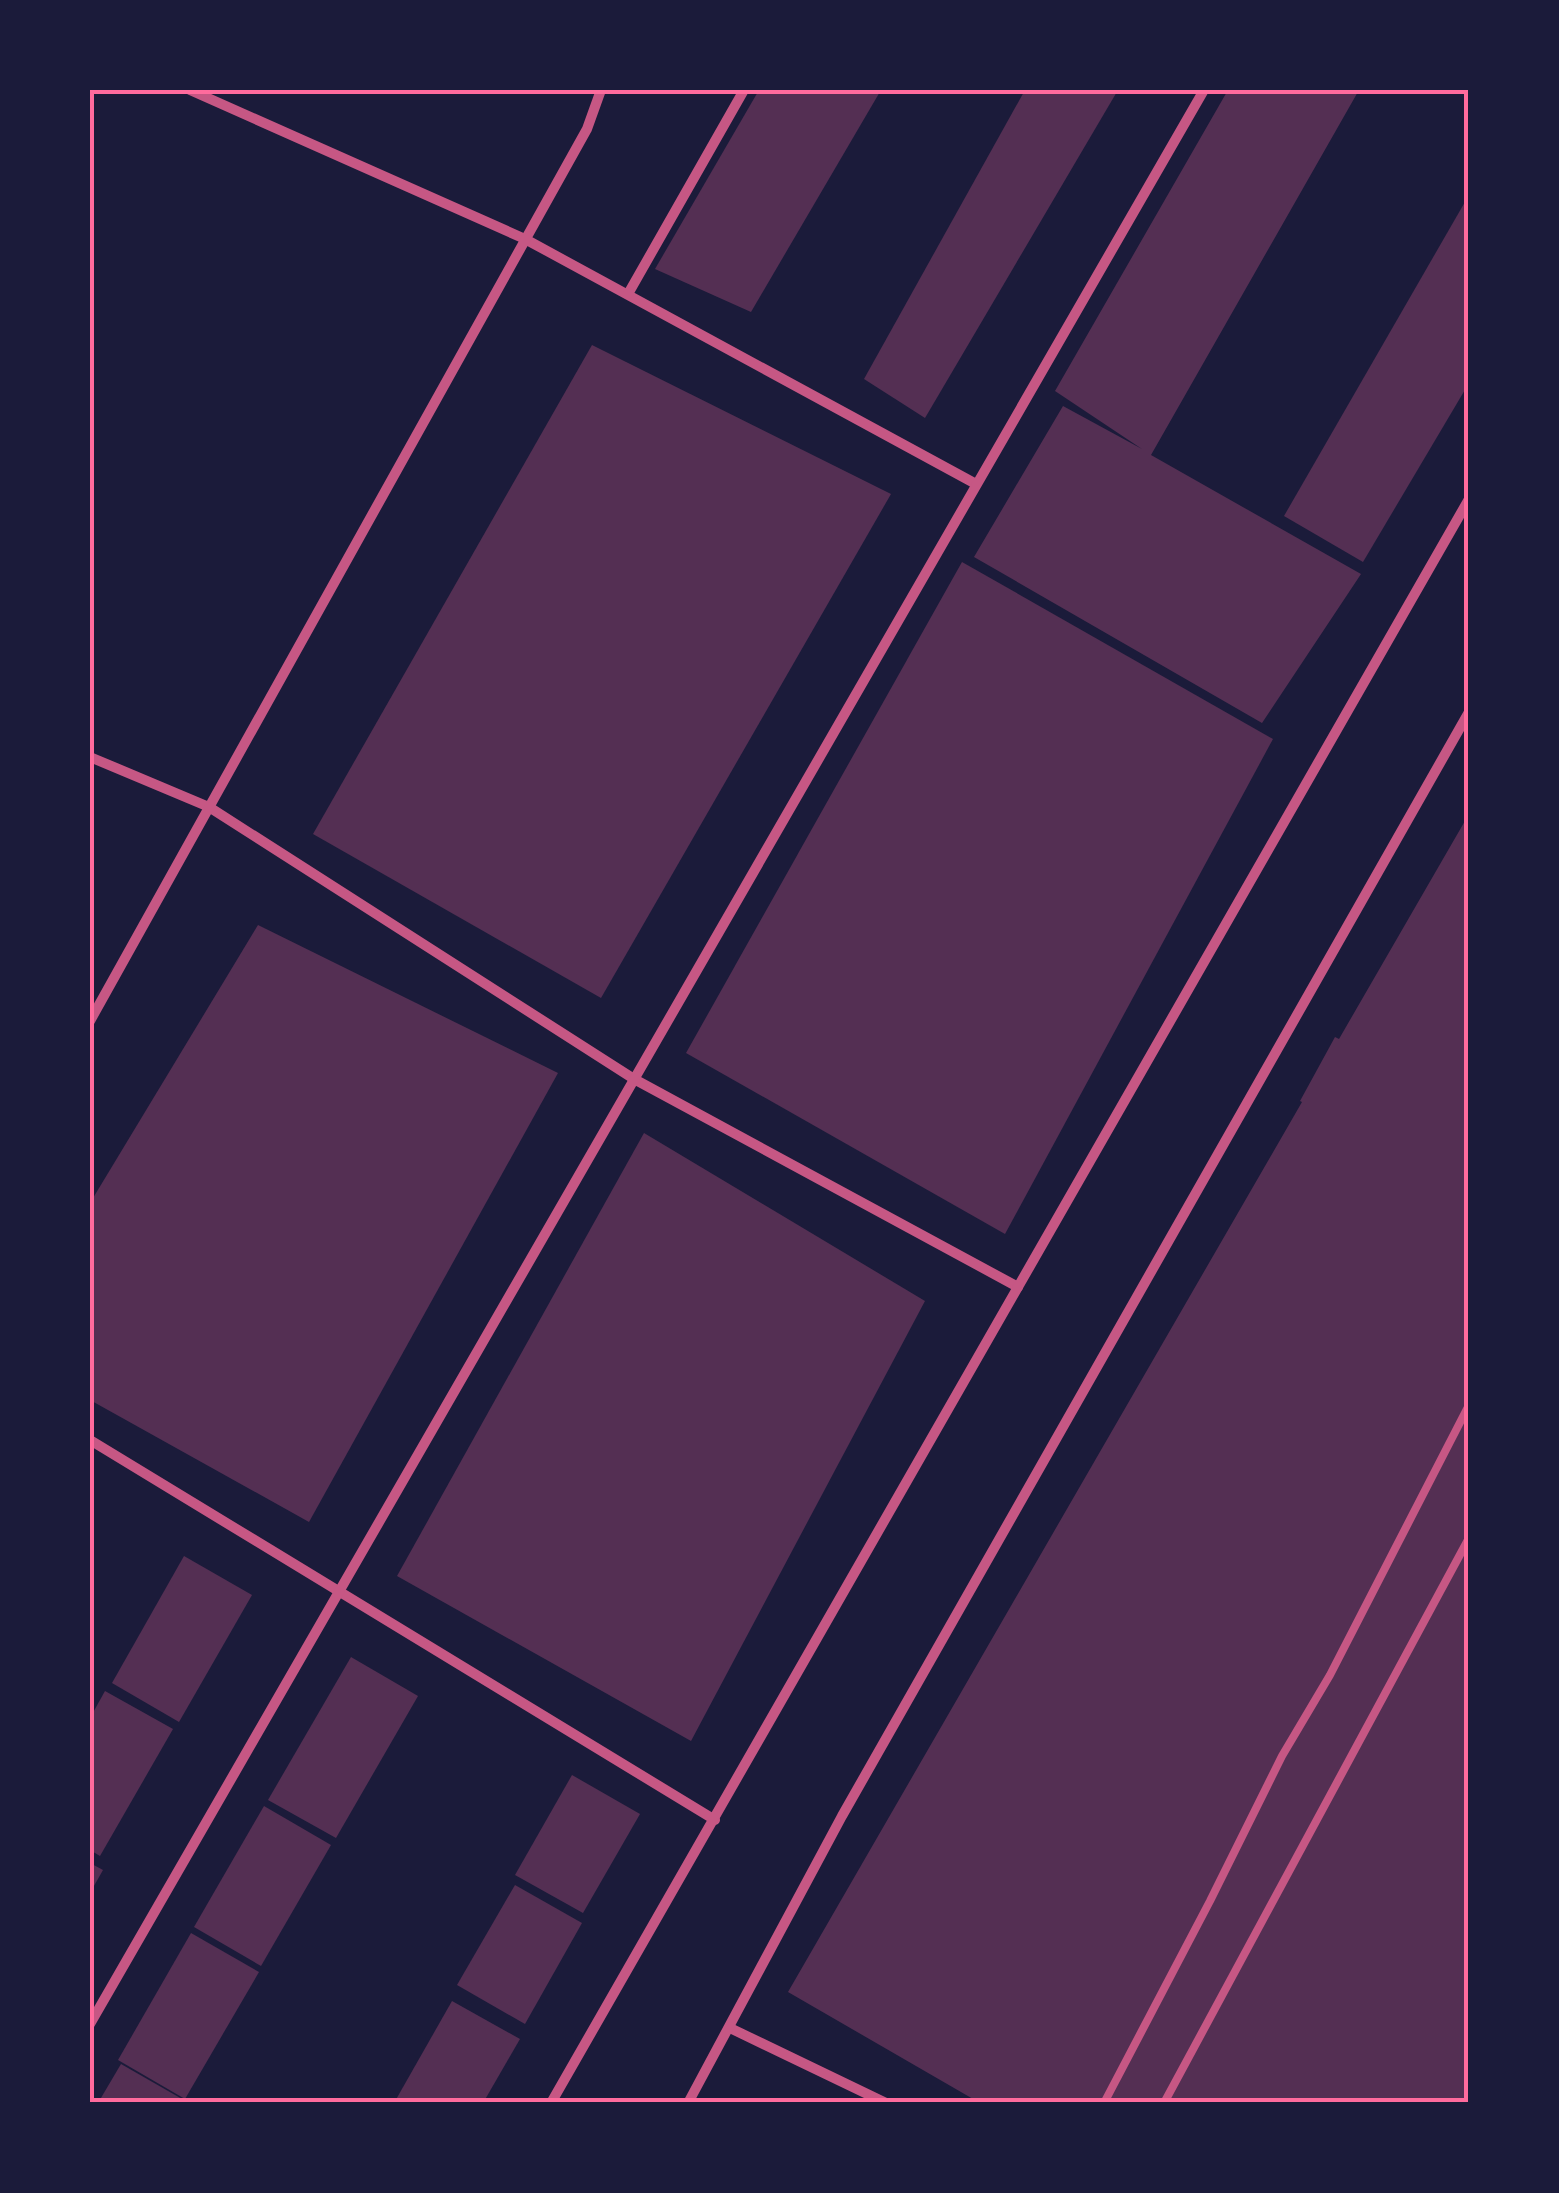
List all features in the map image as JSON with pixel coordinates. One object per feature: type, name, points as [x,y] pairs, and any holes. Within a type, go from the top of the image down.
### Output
[{"type":"street","points":[[190,90],[525,239],[976,484]]},
{"type":"street","points":[[90,1020],[586,129],[601,90]]},
{"type":"street","points":[[628,294],[744,90]]},
{"type":"street","points":[[90,2024],[1204,90]]},
{"type":"street","points":[[551,2103],[1469,498]]},
{"type":"street","points":[[688,2103],[842,1816],[1469,712]]},
{"type":"street","points":[[90,757],[209,808],[634,1079],[1018,1287]]},
{"type":"street","points":[[90,1440],[715,1820]]},
{"type":"street","points":[[730,2028],[886,2103]]},
{"type":"lane","points":[[1104,2103],[1469,1404]]},
{"type":"lane","points":[[1164,2103],[1469,1538]]},
{"type":"building","points":[[759,90],[881,90],[751,312],[655,269]]},
{"type":"building","points":[[1025,90],[1118,90],[925,418],[864,379]]},
{"type":"building","points":[[1228,90],[1359,90],[1151,455],[1361,574],[1262,723],[974,557],[1063,406],[1142,449],[1055,391]]},
{"type":"building","points":[[1469,195],[1469,383],[1363,562],[1284,516]]},
{"type":"building","points":[[592,345],[891,494],[601,998],[313,834]]},
{"type":"building","points":[[962,562],[1273,739],[1005,1234],[686,1053]]},
{"type":"building","points":[[1469,814],[1469,2103],[980,2103],[788,1992],[1302,1102],[1335,1037],[1339,1039]]},
{"type":"building","points":[[258,925],[558,1073],[309,1522],[90,1400],[90,1203]]},
{"type":"building","points":[[644,1133],[925,1301],[691,1741],[397,1576]]},
{"type":"building","points":[[184,1556],[252,1595],[179,1722],[112,1683]]},
{"type":"building","points":[[351,1657],[418,1696],[336,1838],[268,1800]]},
{"type":"building","points":[[105,1691],[173,1729],[100,1856],[90,1850],[90,1718]]},
{"type":"building","points":[[572,1775],[640,1814],[583,1913],[515,1875]]},
{"type":"building","points":[[264,1806],[331,1845],[261,1966],[194,1927]]},
{"type":"building","points":[[90,1863],[103,1870],[90,1893]]},
{"type":"building","points":[[515,1885],[582,1923],[525,2024],[457,1985]]},
{"type":"building","points":[[191,1933],[259,1972],[185,2099],[118,2060]]},
{"type":"building","points":[[452,2001],[520,2039],[483,2103],[394,2103]]},
{"type":"building","points":[[121,2064],[189,2103],[98,2103]]}]
